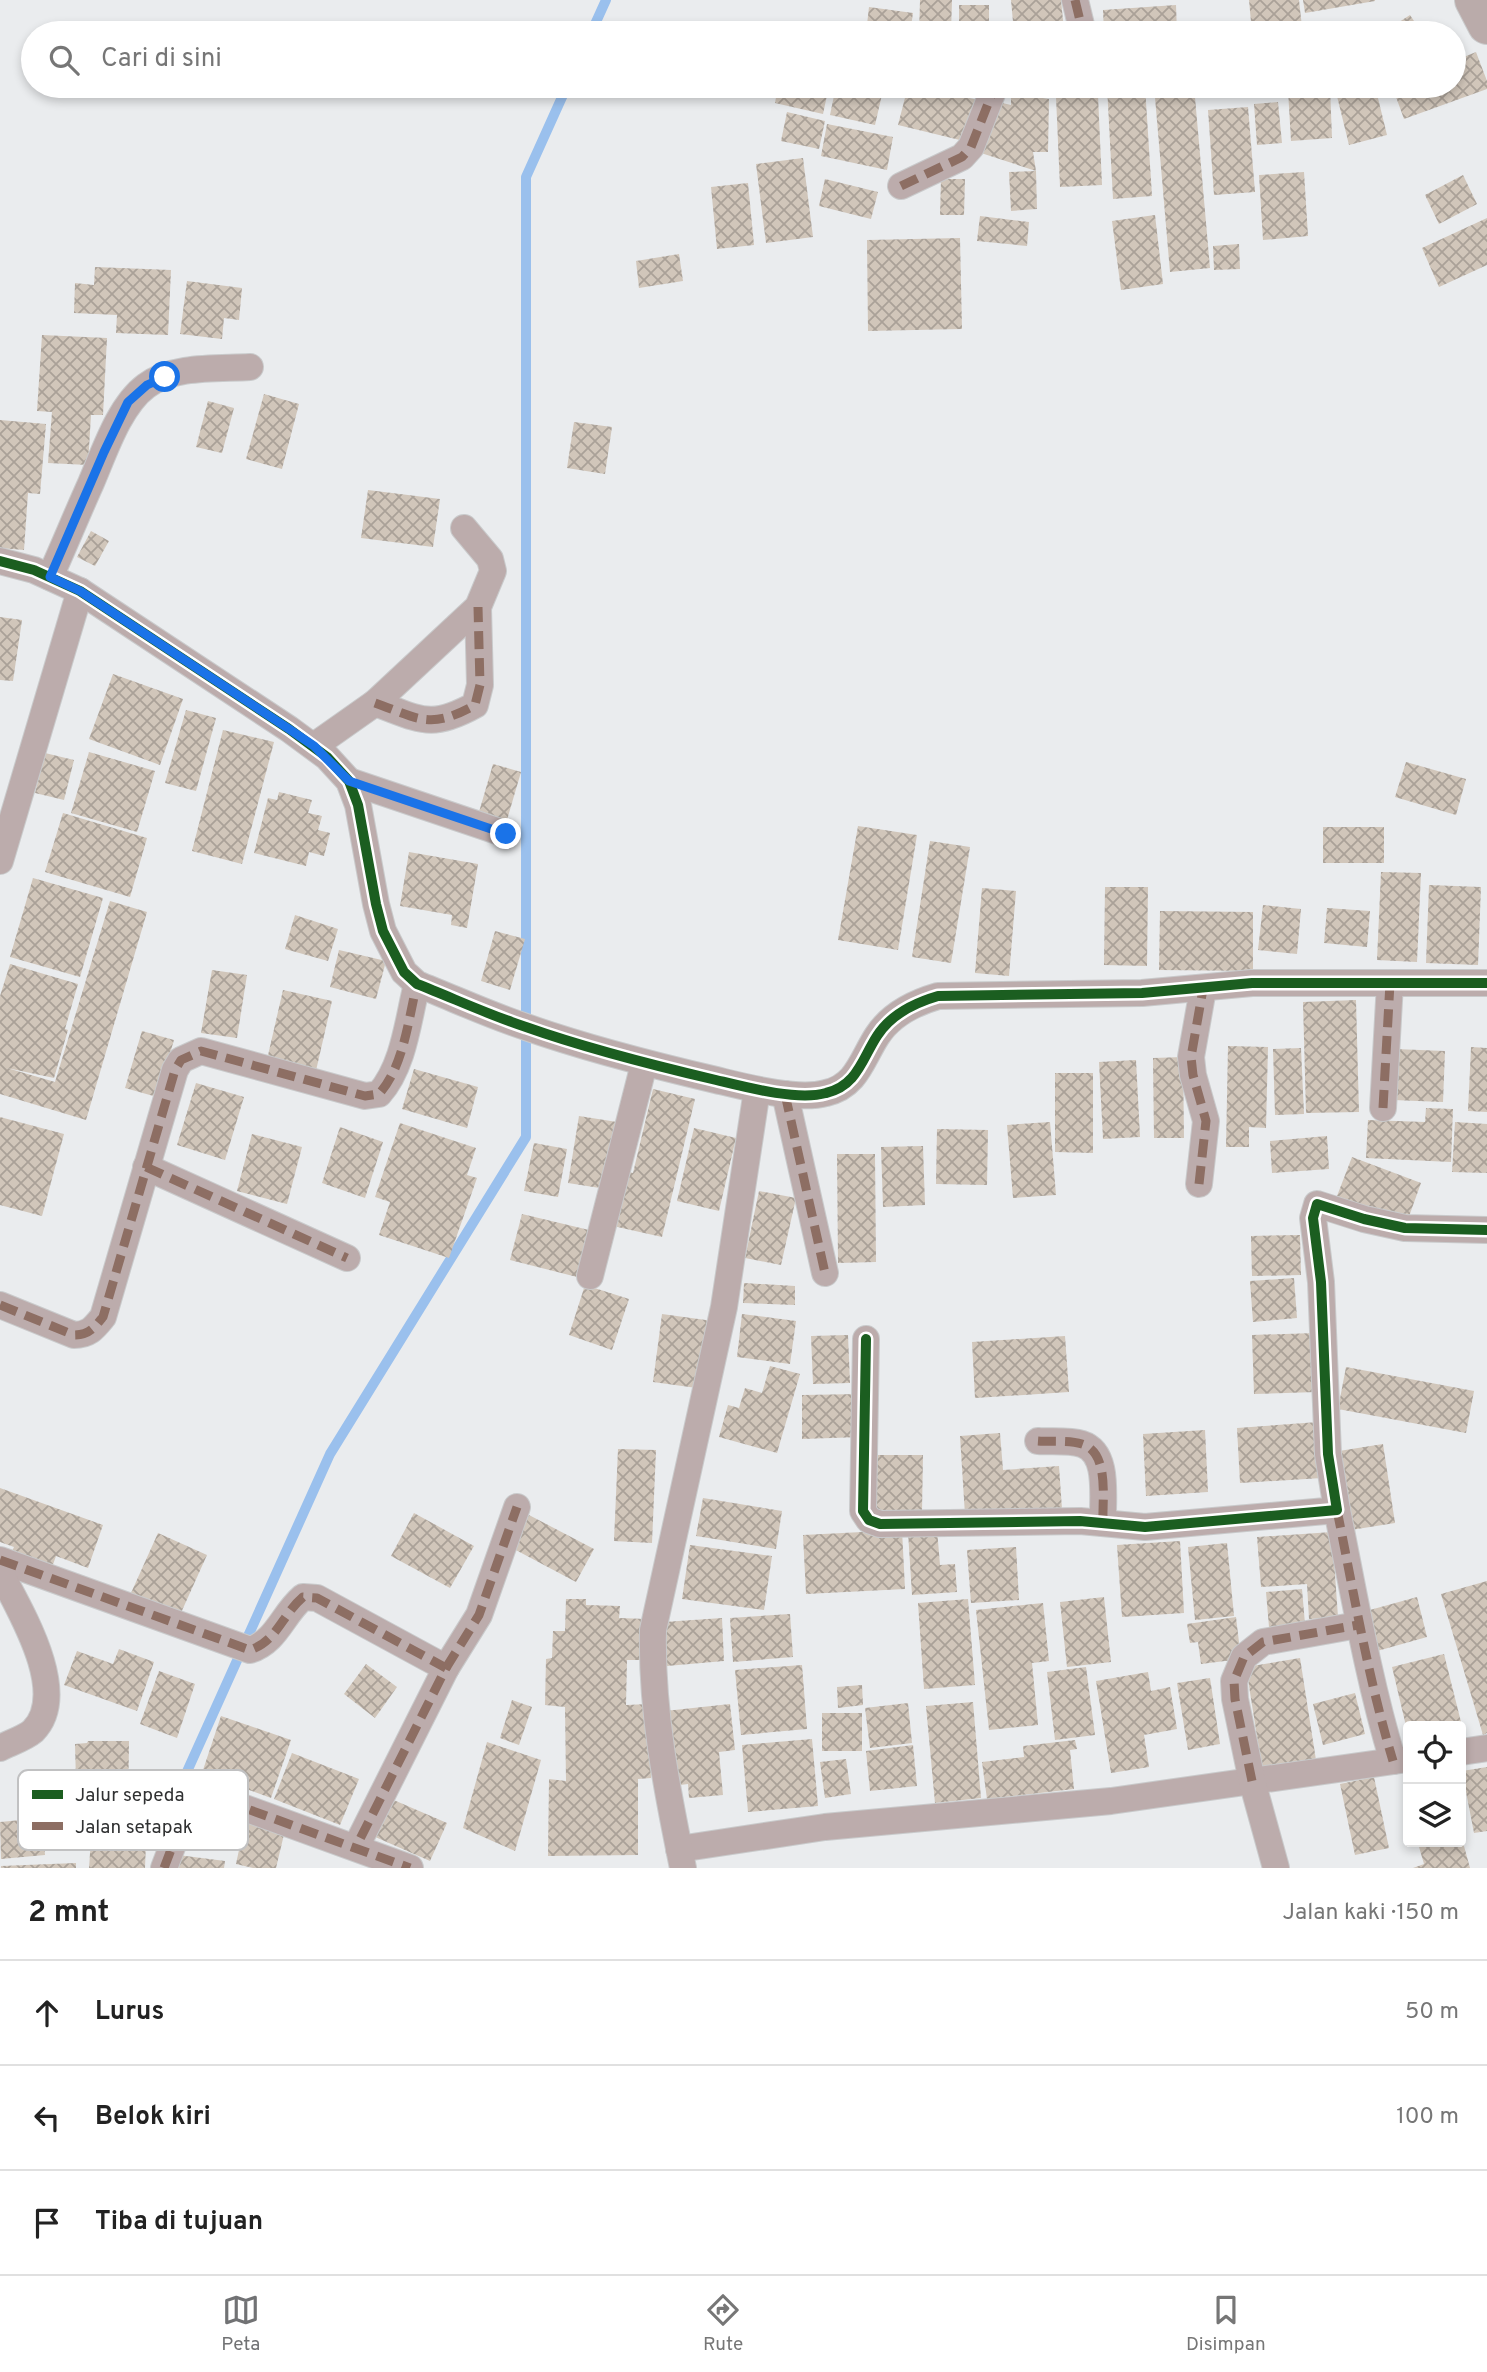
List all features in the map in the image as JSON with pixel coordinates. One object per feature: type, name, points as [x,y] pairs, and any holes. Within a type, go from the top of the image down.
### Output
[{"type":"street","points":[[1075,0],[1080,21]]},
{"type":"street","points":[[1474,0],[1487,25]]},
{"type":"street","points":[[901,186],[962,156],[971,147],[990,98]]},
{"type":"street","points":[[50,577],[128,402],[147,385],[165,377],[192,370],[250,367]]},
{"type":"street","points":[[314,746],[375,703],[478,607],[494,571],[490,559],[464,528]]},
{"type":"street","points":[[0,561],[34,570],[80,591],[314,746],[349,781],[506,834]]},
{"type":"street","points":[[0,860],[80,591]]},
{"type":"street","points":[[375,703],[418,718],[438,721],[453,718],[475,705],[480,685],[478,607]]},
{"type":"street","points":[[349,781],[363,827],[383,931],[404,972],[417,984],[532,1029],[644,1063],[757,1090],[785,1094],[825,1094],[845,1086],[858,1072],[877,1035],[893,1017],[917,1002],[938,996],[1142,993],[1252,983],[1487,983]]},
{"type":"street","points":[[1383,1108],[1390,983]]},
{"type":"street","points":[[0,1305],[74,1335],[83,1335],[92,1330],[103,1317],[175,1070],[181,1060],[201,1051],[365,1096],[379,1094],[390,1082],[417,984]]},
{"type":"street","points":[[1199,1184],[1206,1121],[1192,1075],[1191,1058],[1203,989]]},
{"type":"street","points":[[590,1276],[644,1063]]},
{"type":"street","points":[[757,1090],[724,1307],[653,1630],[662,1759],[681,1858],[825,1826],[1111,1801],[1401,1760],[1377,1708],[1358,1625],[1337,1510],[1328,1454],[1322,1292],[1313,1218],[1317,1204],[1364,1219],[1405,1228],[1487,1230]]},
{"type":"street","points":[[785,1094],[825,1273]]},
{"type":"street","points":[[146,1167],[347,1258]]},
{"type":"street","points":[[866,1339],[863,1511],[869,1520],[880,1524],[1080,1521],[1145,1527],[1337,1510]]},
{"type":"street","points":[[1038,1441],[1081,1443],[1093,1449],[1101,1463],[1103,1523]]},
{"type":"street","points":[[356,1847],[446,1668],[479,1615],[517,1507]]},
{"type":"street","points":[[0,1560],[250,1650],[264,1646],[293,1606],[303,1597],[317,1598],[446,1668]]},
{"type":"street","points":[[0,1572],[28,1626],[41,1661],[47,1691],[44,1714],[33,1732],[0,1748]]},
{"type":"street","points":[[1276,1868],[1252,1781],[1234,1681],[1244,1657],[1263,1642],[1358,1625]]},
{"type":"street","points":[[1466,1751],[1487,1748]]},
{"type":"street","points":[[248,1809],[410,1868]]},
{"type":"street","points":[[164,1868],[171,1850]]},
{"type":"building","points":[[920,0],[952,0],[951,21],[919,21]]},
{"type":"building","points":[[1011,0],[1061,0],[1063,21],[1013,21]]},
{"type":"building","points":[[1249,0],[1299,0],[1301,21],[1251,21]]},
{"type":"building","points":[[1303,0],[1375,0],[1375,1],[1305,13]]},
{"type":"building","points":[[959,5],[989,5],[989,21],[959,21]]},
{"type":"building","points":[[1176,5],[1177,21],[1103,21],[1103,10]]},
{"type":"building","points":[[869,7],[913,13],[912,21],[867,21]]},
{"type":"building","points":[[1410,15],[1414,21],[1401,21]]},
{"type":"building","points":[[1476,52],[1487,81],[1487,89],[1466,97],[1466,56]]},
{"type":"building","points":[[776,98],[826,98],[823,114],[775,103]]},
{"type":"building","points":[[834,98],[881,98],[875,125],[830,115]]},
{"type":"building","points":[[905,98],[978,100],[968,142],[898,125]]},
{"type":"building","points":[[1011,98],[1049,99],[1048,152],[1033,152],[1036,171],[981,153],[994,101],[1011,105]]},
{"type":"building","points":[[1056,98],[1098,98],[1102,185],[1060,187]]},
{"type":"building","points":[[1108,98],[1146,98],[1152,196],[1113,199]]},
{"type":"building","points":[[1155,98],[1195,98],[1210,268],[1170,272]]},
{"type":"building","points":[[1288,98],[1330,98],[1332,138],[1291,141]]},
{"type":"building","points":[[1337,98],[1378,98],[1387,135],[1349,145]]},
{"type":"building","points":[[1396,98],[1462,98],[1404,119]]},
{"type":"building","points":[[1278,102],[1282,143],[1257,145],[1254,104]]},
{"type":"building","points":[[1248,107],[1255,192],[1214,195],[1208,110]]},
{"type":"building","points":[[787,112],[825,121],[819,149],[781,141]]},
{"type":"building","points":[[827,124],[893,137],[887,170],[821,156]]},
{"type":"building","points":[[803,158],[813,237],[766,243],[756,164]]},
{"type":"building","points":[[1036,171],[1037,209],[1011,211],[1009,172]]},
{"type":"building","points":[[1304,172],[1308,236],[1263,240],[1259,175]]},
{"type":"building","points":[[1463,175],[1477,204],[1439,224],[1425,195]]},
{"type":"building","points":[[825,179],[878,192],[871,219],[819,206]]},
{"type":"building","points":[[941,179],[965,179],[964,215],[940,215]]},
{"type":"building","points":[[748,183],[754,245],[717,249],[711,187]]},
{"type":"building","points":[[1155,215],[1163,284],[1121,290],[1112,221]]},
{"type":"building","points":[[980,216],[1029,222],[1027,246],[977,241]]},
{"type":"building","points":[[1487,218],[1487,265],[1439,287],[1422,248]]},
{"type":"building","points":[[960,238],[962,329],[868,331],[867,240]]},
{"type":"building","points":[[1239,244],[1240,269],[1214,270],[1213,246]]},
{"type":"building","points":[[679,254],[683,281],[639,288],[636,261]]},
{"type":"building","points":[[95,267],[171,270],[168,335],[116,333],[117,315],[74,313],[75,283],[94,285]]},
{"type":"building","points":[[187,281],[242,288],[239,320],[224,318],[222,339],[180,334]]},
{"type":"building","points":[[42,335],[107,338],[103,415],[91,415],[88,465],[48,463],[52,412],[37,411]]},
{"type":"building","points":[[264,394],[299,404],[282,469],[246,459]]},
{"type":"building","points":[[208,401],[234,408],[222,453],[196,447]]},
{"type":"building","points":[[0,420],[46,424],[40,494],[28,493],[24,550],[0,548]]},
{"type":"building","points":[[574,422],[612,427],[605,474],[567,468]]},
{"type":"building","points":[[368,490],[440,499],[433,547],[361,538]]},
{"type":"building","points":[[91,531],[109,541],[95,566],[77,557]]},
{"type":"building","points":[[0,617],[22,620],[13,681],[0,680]]},
{"type":"building","points":[[113,674],[183,699],[160,765],[89,739]]},
{"type":"building","points":[[186,710],[216,718],[196,791],[165,783]]},
{"type":"building","points":[[223,730],[274,742],[242,864],[192,851]]},
{"type":"building","points":[[89,752],[155,771],[137,832],[71,813]]},
{"type":"building","points":[[45,753],[74,760],[64,800],[35,793]]},
{"type":"building","points":[[1406,762],[1466,779],[1456,815],[1395,797]]},
{"type":"building","points":[[493,764],[521,772],[507,820],[479,812]]},
{"type":"building","points":[[279,792],[312,800],[308,813],[322,816],[318,830],[330,833],[324,856],[309,852],[306,866],[254,853],[268,798],[277,800]]},
{"type":"building","points":[[63,813],[147,838],[130,897],[45,872]]},
{"type":"building","points":[[858,826],[917,835],[898,950],[838,940]]},
{"type":"building","points":[[1323,827],[1384,827],[1384,863],[1323,863]]},
{"type":"building","points":[[930,841],[970,847],[951,963],[912,957]]},
{"type":"building","points":[[409,852],[478,864],[467,928],[451,925],[452,915],[400,906]]},
{"type":"building","points":[[1381,872],[1421,873],[1417,962],[1377,960]]},
{"type":"building","points":[[33,878],[103,898],[80,977],[10,957]]},
{"type":"building","points":[[1429,885],[1481,887],[1478,965],[1426,963]]},
{"type":"building","points":[[1105,887],[1148,887],[1147,966],[1104,965]]},
{"type":"building","points":[[982,888],[1016,891],[1009,976],[975,973]]},
{"type":"building","points":[[110,901],[147,912],[86,1120],[0,1094],[0,996],[10,964],[78,984],[54,1078],[7,1068],[55,1082]]},
{"type":"building","points":[[1263,905],[1301,909],[1297,954],[1258,950]]},
{"type":"building","points":[[1327,908],[1370,911],[1367,947],[1324,943]]},
{"type":"building","points":[[1160,911],[1253,912],[1253,971],[1159,970]]},
{"type":"building","points":[[295,915],[338,929],[328,961],[285,949]]},
{"type":"building","points":[[495,931],[525,939],[510,990],[481,981]]},
{"type":"building","points":[[339,950],[386,961],[376,999],[330,987]]},
{"type":"building","points":[[212,970],[247,975],[237,1038],[201,1033]]},
{"type":"building","points":[[283,990],[332,1001],[315,1075],[266,1064]]},
{"type":"building","points":[[1356,1000],[1359,1112],[1306,1113],[1303,1002]]},
{"type":"building","points":[[142,1031],[174,1040],[157,1097],[125,1088]]},
{"type":"building","points":[[1228,1046],[1268,1047],[1266,1128],[1249,1127],[1249,1147],[1226,1147]]},
{"type":"building","points":[[1471,1047],[1487,1048],[1487,1112],[1468,1111]]},
{"type":"building","points":[[1301,1048],[1304,1114],[1275,1115],[1273,1049]]},
{"type":"building","points":[[1395,1049],[1445,1051],[1443,1102],[1393,1100]]},
{"type":"building","points":[[1183,1057],[1184,1138],[1154,1138],[1153,1058]]},
{"type":"building","points":[[1136,1060],[1140,1137],[1103,1139],[1099,1062]]},
{"type":"building","points":[[414,1069],[478,1087],[467,1128],[402,1109]]},
{"type":"building","points":[[1055,1073],[1093,1073],[1093,1153],[1055,1152]]},
{"type":"building","points":[[196,1083],[244,1097],[225,1160],[177,1145]]},
{"type":"building","points":[[653,1089],[695,1099],[662,1237],[613,1226],[626,1171],[633,1173]]},
{"type":"building","points":[[1426,1108],[1453,1109],[1451,1162],[1366,1158],[1368,1120],[1425,1122]]},
{"type":"building","points":[[579,1116],[617,1122],[606,1189],[568,1183]]},
{"type":"building","points":[[0,1117],[64,1134],[42,1216],[0,1205]]},
{"type":"building","points":[[1050,1122],[1056,1195],[1013,1198],[1007,1125]]},
{"type":"building","points":[[1455,1122],[1487,1124],[1487,1173],[1452,1172]]},
{"type":"building","points":[[400,1123],[476,1148],[467,1175],[477,1178],[449,1258],[379,1235],[390,1202],[375,1197]]},
{"type":"building","points":[[340,1127],[383,1142],[365,1198],[322,1183]]},
{"type":"building","points":[[694,1128],[736,1138],[719,1211],[677,1201]]},
{"type":"building","points":[[937,1129],[988,1130],[987,1185],[936,1184]]},
{"type":"building","points":[[252,1134],[302,1147],[287,1204],[237,1191]]},
{"type":"building","points":[[1327,1136],[1329,1169],[1272,1173],[1270,1141]]},
{"type":"building","points":[[534,1143],[567,1149],[558,1197],[524,1191]]},
{"type":"building","points":[[923,1146],[925,1205],[883,1207],[881,1147]]},
{"type":"building","points":[[837,1154],[875,1154],[876,1262],[838,1263]]},
{"type":"building","points":[[1352,1157],[1421,1183],[1407,1222],[1337,1196]]},
{"type":"building","points":[[759,1191],[796,1198],[781,1265],[745,1258]]},
{"type":"building","points":[[522,1214],[589,1230],[577,1277],[510,1260]]},
{"type":"building","points":[[1300,1235],[1301,1275],[1252,1276],[1251,1236]]},
{"type":"building","points":[[1294,1278],[1297,1318],[1253,1322],[1250,1281]]},
{"type":"building","points":[[744,1283],[795,1286],[795,1305],[743,1303]]},
{"type":"building","points":[[585,1285],[629,1299],[612,1350],[569,1335]]},
{"type":"building","points":[[662,1314],[713,1321],[704,1389],[653,1382]]},
{"type":"building","points":[[742,1314],[796,1321],[790,1364],[737,1357]]},
{"type":"building","points":[[1315,1333],[1317,1392],[1254,1394],[1252,1335]]},
{"type":"building","points":[[848,1335],[850,1383],[813,1384],[811,1336]]},
{"type":"building","points":[[1065,1336],[1069,1392],[975,1398],[972,1342]]},
{"type":"building","points":[[770,1366],[800,1374],[777,1453],[719,1437],[728,1405],[739,1408],[745,1388],[762,1393]]},
{"type":"building","points":[[1346,1367],[1474,1391],[1466,1433],[1338,1409]]},
{"type":"building","points":[[860,1394],[861,1437],[802,1439],[802,1395]]},
{"type":"building","points":[[1318,1422],[1322,1478],[1240,1483],[1237,1428]]},
{"type":"building","points":[[1205,1430],[1208,1492],[1146,1496],[1143,1434]]},
{"type":"building","points":[[1000,1433],[1003,1470],[1059,1466],[1062,1509],[965,1515],[960,1436]]},
{"type":"building","points":[[1383,1444],[1395,1523],[1351,1530],[1339,1451]]},
{"type":"building","points":[[618,1449],[656,1450],[652,1543],[614,1541]]},
{"type":"building","points":[[876,1455],[923,1455],[922,1512],[876,1512]]},
{"type":"building","points":[[0,1488],[103,1525],[88,1568],[56,1556],[50,1573],[9,1558],[14,1547],[0,1542]]},
{"type":"building","points":[[703,1498],[782,1511],[776,1549],[696,1536]]},
{"type":"building","points":[[414,1513],[474,1546],[450,1588],[391,1556]]},
{"type":"building","points":[[529,1515],[594,1549],[576,1582],[512,1548]]},
{"type":"building","points":[[937,1529],[940,1565],[955,1564],[957,1592],[912,1595],[908,1532]]},
{"type":"building","points":[[902,1530],[905,1589],[806,1594],[803,1535]]},
{"type":"building","points":[[1332,1532],[1338,1617],[1309,1619],[1307,1584],[1261,1587],[1257,1537]]},
{"type":"building","points":[[158,1533],[207,1555],[180,1615],[131,1593]]},
{"type":"building","points":[[1180,1541],[1184,1613],[1122,1617],[1117,1545]]},
{"type":"building","points":[[1227,1543],[1234,1616],[1195,1620],[1188,1547]]},
{"type":"building","points":[[690,1545],[772,1556],[764,1610],[682,1599]]},
{"type":"building","points":[[1016,1547],[1019,1600],[971,1603],[967,1550]]},
{"type":"building","points":[[1487,1581],[1487,1733],[1483,1735],[1441,1594]]},
{"type":"building","points":[[1302,1589],[1305,1624],[1269,1627],[1266,1592]]},
{"type":"building","points":[[1104,1597],[1111,1662],[1067,1667],[1060,1602]]},
{"type":"building","points":[[1417,1597],[1427,1637],[1370,1653],[1359,1613]]},
{"type":"building","points":[[566,1599],[586,1599],[586,1605],[620,1606],[619,1618],[647,1619],[646,1660],[627,1660],[626,1705],[649,1704],[651,1778],[638,1779],[638,1855],[548,1856],[549,1779],[566,1781],[565,1707],[545,1705],[546,1659],[552,1658],[553,1631],[565,1631]]},
{"type":"building","points":[[968,1599],[975,1685],[924,1689],[918,1603]]},
{"type":"building","points":[[1043,1603],[1049,1661],[1032,1663],[1038,1725],[989,1730],[976,1610]]},
{"type":"building","points":[[790,1614],[793,1657],[733,1662],[730,1618]]},
{"type":"building","points":[[1236,1617],[1241,1659],[1201,1664],[1198,1642],[1190,1643],[1187,1624]]},
{"type":"building","points":[[722,1618],[724,1661],[667,1666],[664,1622]]},
{"type":"building","points":[[119,1649],[154,1662],[137,1711],[64,1685],[77,1651],[113,1664]]},
{"type":"building","points":[[1444,1654],[1461,1721],[1405,1721],[1392,1667]]},
{"type":"building","points":[[1300,1658],[1316,1760],[1262,1768],[1246,1667]]},
{"type":"building","points":[[366,1664],[397,1687],[375,1718],[344,1694]]},
{"type":"building","points":[[802,1665],[807,1729],[741,1735],[735,1670]]},
{"type":"building","points":[[1086,1667],[1095,1735],[1055,1740],[1047,1672]]},
{"type":"building","points":[[159,1671],[195,1684],[177,1738],[140,1724]]},
{"type":"building","points":[[1148,1672],[1151,1691],[1170,1687],[1177,1729],[1144,1735],[1149,1767],[1111,1773],[1096,1681]]},
{"type":"building","points":[[1210,1678],[1220,1744],[1188,1750],[1177,1683]]},
{"type":"building","points":[[862,1685],[863,1705],[838,1708],[837,1687]]},
{"type":"building","points":[[1355,1693],[1365,1734],[1323,1745],[1313,1704]]},
{"type":"building","points":[[512,1700],[532,1707],[519,1745],[500,1738]]},
{"type":"building","points":[[973,1702],[981,1798],[935,1803],[926,1706]]},
{"type":"building","points":[[908,1703],[912,1743],[870,1748],[865,1708]]},
{"type":"building","points":[[730,1704],[735,1750],[719,1752],[723,1795],[689,1798],[688,1784],[672,1786],[665,1711]]},
{"type":"building","points":[[822,1713],[862,1713],[862,1751],[822,1751]]},
{"type":"building","points":[[221,1716],[291,1740],[271,1798],[248,1790],[248,1770],[203,1770]]},
{"type":"building","points":[[812,1739],[818,1806],[748,1812],[742,1745]]},
{"type":"building","points":[[1075,1740],[1077,1749],[1070,1750],[1074,1789],[987,1799],[982,1762],[1024,1757],[1023,1746]]},
{"type":"building","points":[[129,1741],[129,1770],[76,1770],[75,1744]]},
{"type":"building","points":[[487,1742],[541,1760],[515,1851],[463,1828]]},
{"type":"building","points":[[913,1745],[917,1786],[870,1791],[866,1751]]},
{"type":"building","points":[[292,1753],[359,1779],[340,1825],[274,1799]]},
{"type":"building","points":[[846,1759],[851,1794],[825,1798],[820,1762]]},
{"type":"building","points":[[1487,1767],[1487,1831],[1474,1833],[1466,1792],[1466,1770]]},
{"type":"building","points":[[1374,1777],[1389,1848],[1355,1855],[1340,1784]]},
{"type":"building","points":[[389,1798],[447,1823],[430,1861],[373,1836]]},
{"type":"building","points":[[248,1817],[286,1826],[276,1868],[253,1868],[236,1864],[239,1850],[248,1850]]},
{"type":"building","points":[[18,1820],[18,1850],[45,1850],[45,1855],[1,1859],[0,1822]]},
{"type":"building","points":[[1419,1847],[1464,1847],[1470,1868],[1413,1868],[1424,1864]]},
{"type":"building","points":[[90,1850],[146,1850],[145,1868],[89,1868]]},
{"type":"building","points":[[178,1855],[225,1861],[224,1868],[177,1868]]},
{"type":"building","points":[[76,1863],[76,1868],[1,1868],[1,1866]]},
{"type":"waterway","points":[[596,21],[606,0]]},
{"type":"waterway","points":[[188,1770],[330,1454],[526,1137],[526,177],[562,98]]},
{"type":"marked path","points":[[1075,0],[1080,21]]},
{"type":"marked path","points":[[901,186],[962,157],[971,147],[990,98]]},
{"type":"marked path","points":[[375,703],[403,714],[435,720],[460,713],[475,705],[480,685],[478,607]]},
{"type":"marked path","points":[[1383,1108],[1390,983]]},
{"type":"marked path","points":[[0,1305],[74,1335],[91,1330],[103,1317],[175,1070],[181,1060],[201,1051],[365,1096],[379,1094],[400,1056],[417,984]]},
{"type":"marked path","points":[[1199,1184],[1206,1121],[1193,1075],[1191,1057],[1203,989]]},
{"type":"marked path","points":[[785,1094],[825,1273]]},
{"type":"marked path","points":[[146,1167],[347,1258]]},
{"type":"marked path","points":[[1038,1441],[1077,1443],[1091,1449],[1097,1457],[1103,1478],[1103,1523]]},
{"type":"marked path","points":[[446,1668],[479,1615],[517,1507]]},
{"type":"marked path","points":[[1337,1510],[1369,1667],[1393,1761]]},
{"type":"marked path","points":[[0,1560],[250,1650],[267,1640],[303,1597],[317,1598],[446,1668],[356,1847]]},
{"type":"marked path","points":[[1252,1781],[1235,1699],[1234,1681],[1244,1657],[1263,1642],[1358,1625]]},
{"type":"marked path","points":[[248,1809],[410,1868]]},
{"type":"marked path","points":[[164,1868],[171,1850]]},
{"type":"cycle path","points":[[0,561],[34,570],[80,591],[327,757],[349,781],[358,805],[383,931],[404,972],[417,984],[512,1022],[596,1049],[756,1089],[814,1095],[836,1089],[852,1078],[889,1021],[912,1006],[938,996],[1142,993],[1252,983],[1487,983]]},
{"type":"cycle path","points":[[866,1339],[863,1511],[869,1520],[880,1524],[1080,1521],[1145,1527],[1337,1510],[1328,1454],[1321,1282],[1313,1218],[1317,1204],[1364,1219],[1405,1228],[1487,1230]]},
{"type":"route","points":[[165,377],[147,385],[128,402],[50,577],[80,591],[314,746],[349,781],[506,834]]}]
